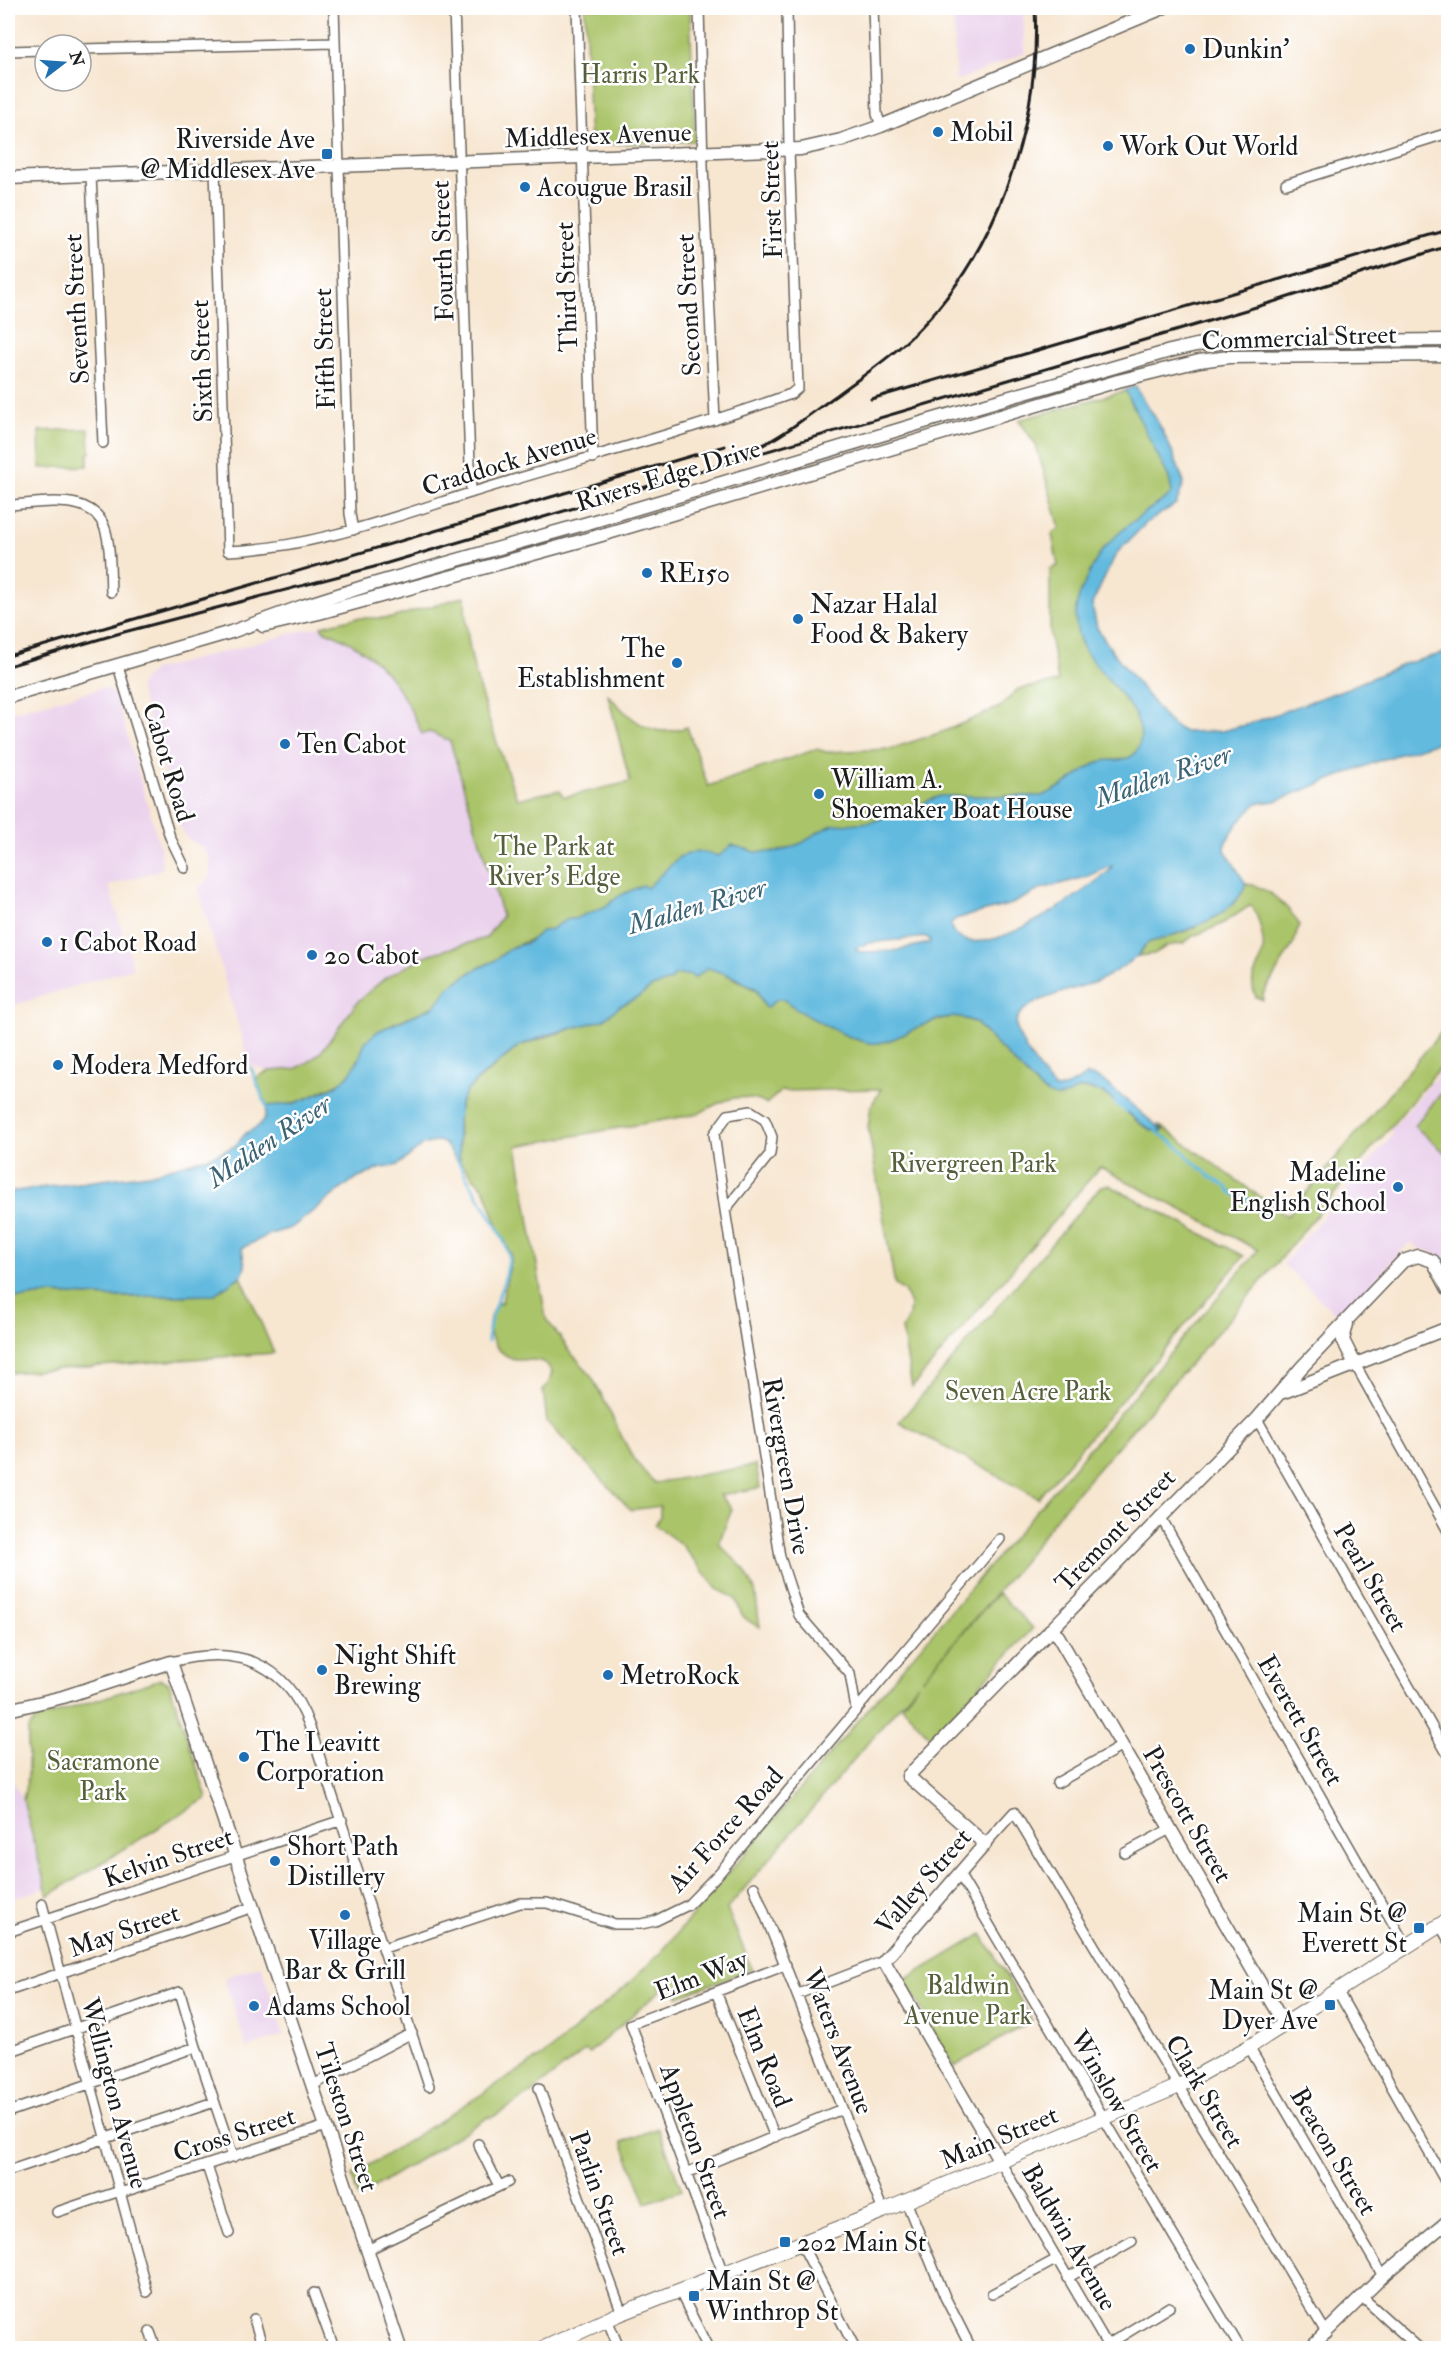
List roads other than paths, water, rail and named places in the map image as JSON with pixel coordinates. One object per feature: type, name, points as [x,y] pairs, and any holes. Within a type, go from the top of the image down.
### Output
[{"type":"main road","name":"Middlesex Avenue","points":[[8,178],[789,150],[827,144],[881,126],[1163,8]]},
{"type":"main road","name":"Commercial Street","points":[[1119,365],[1196,345],[1228,342],[1449,340]]},
{"type":"main road","name":"Commercial Street","points":[[1118,381],[1199,361],[1229,357],[1449,356]]},
{"type":"main road","name":"Rivers Edge Drive","points":[[8,697],[231,632],[310,603],[366,586],[591,522],[1119,365]]},
{"type":"main road","name":"Rivers Edge Drive","points":[[231,632],[312,615],[586,539],[1118,381]]},
{"type":"main road","name":"Tremont Street","points":[[985,1844],[908,1776],[1257,1419],[1403,1260],[1424,1256],[1433,1261],[1449,1289]]},
{"type":"main road","name":"Tremont Street","points":[[1353,1314],[1345,1328],[1343,1340],[1355,1364]]},
{"type":"main road","points":[[1278,1396],[1291,1388],[1449,1328]]},
{"type":"main road","name":"Prescott Street","points":[[1050,1630],[1058,1636],[1284,2024]]},
{"type":"main road","points":[[8,1710],[63,1696],[171,1662]]},
{"type":"main road","name":"Tileston Street","points":[[171,1662],[400,2349]]},
{"type":"main road","name":"Valley Street","points":[[884,1961],[985,1844]]},
{"type":"main road","name":"Main Street","points":[[544,2349],[607,2319],[1001,2163],[1177,2087],[1249,2047],[1444,1922]]},
{"type":"main road","name":"Baldwin Avenue","points":[[884,1961],[1001,2163]]},
{"type":"main road","points":[[1310,2349],[1383,2276],[1447,2226]]},
{"type":"street","name":"Fifth Street","points":[[334,8],[350,502],[353,530]]},
{"type":"street","name":"Fourth Street","points":[[454,8],[471,493]]},
{"type":"street","name":"Third Street","points":[[577,8],[593,458]]},
{"type":"street","name":"Second Street","points":[[699,8],[715,420]]},
{"type":"street","name":"First Street","points":[[787,8],[789,150],[799,384],[795,390]]},
{"type":"street","points":[[873,8],[877,114],[881,126]]},
{"type":"street","points":[[93,49],[335,43]]},
{"type":"street","points":[[8,51],[33,50]]},
{"type":"street","points":[[1286,184],[1449,133]]},
{"type":"street","name":"Sixth Street","points":[[215,170],[228,551]]},
{"type":"street","name":"Seventh Street","points":[[92,174],[103,443]]},
{"type":"street","name":"Craddock Avenue","points":[[228,551],[280,547],[353,530],[715,420],[791,394],[795,390]]},
{"type":"street","points":[[8,505],[77,503],[91,509],[99,517],[106,532],[111,592]]},
{"type":"street","name":"Cabot Road","points":[[118,666],[170,837],[185,868]]},
{"type":"street","name":"Rivergreen Drive","points":[[725,1210],[770,1154],[772,1137],[769,1128],[765,1120],[751,1111],[728,1115],[714,1134],[725,1210],[780,1557],[799,1615],[850,1674],[856,1709]]},
{"type":"street","points":[[1355,1364],[1449,1531]]},
{"type":"street","name":"Pearl Street","points":[[1257,1419],[1449,1755]]},
{"type":"street","name":"Everett Street","points":[[1160,1516],[1406,1946]]},
{"type":"street","name":"Air Force Road","points":[[384,1948],[520,1903],[547,1903],[615,1924],[641,1924],[674,1913],[688,1905],[703,1892],[1000,1539]]},
{"type":"street","points":[[171,1662],[211,1654],[237,1657],[254,1662],[270,1671],[294,1693],[306,1717],[342,1820],[429,2086]]},
{"type":"street","points":[[1057,1783],[1122,1746]]},
{"type":"street","name":"Valley Street","points":[[985,1844],[1014,1812],[1049,1868]]},
{"type":"street","name":"Kelvin Street","points":[[8,1932],[342,1820]]},
{"type":"street","points":[[1125,1853],[1170,1828]]},
{"type":"street","name":"Clark Street","points":[[1049,1868],[1177,2087],[1327,2334]]},
{"type":"street","name":"Winslow Street","points":[[958,1874],[1240,2349]]},
{"type":"street","name":"Waters Avenue","points":[[754,1887],[883,2211]]},
{"type":"street","name":"Wellington Avenue","points":[[42,1904],[147,2292]]},
{"type":"street","name":"May Street","points":[[8,1992],[253,1907]]},
{"type":"street","points":[[1444,1922],[1449,1939]]},
{"type":"street","name":"Valley Street","points":[[798,1994],[884,1961]]},
{"type":"street","name":"Elm Way","points":[[631,2024],[786,1965]]},
{"type":"street","points":[[1337,1990],[1449,2186]]},
{"type":"street","points":[[8,2052],[180,1992],[232,2157]]},
{"type":"street","name":"Elm Road","points":[[716,1992],[775,2137]]},
{"type":"street","name":"Appleton Street","points":[[631,2024],[723,2272]]},
{"type":"street","points":[[313,2085],[412,2033]]},
{"type":"street","points":[[8,2112],[196,2047]]},
{"type":"street","name":"Beacon Street","points":[[1249,2047],[1383,2276]]},
{"type":"street","name":"Parlin Street","points":[[539,2088],[622,2313]]},
{"type":"street","points":[[8,2171],[214,2102]]},
{"type":"street","points":[[686,2174],[842,2109]]},
{"type":"street","name":"Cross Street","points":[[57,2212],[207,2166],[326,2126]]},
{"type":"street","points":[[478,2144],[499,2186]]},
{"type":"street","name":"Baldwin Avenue","points":[[1001,2163],[1108,2347]]},
{"type":"street","points":[[207,2166],[229,2233]]},
{"type":"street","points":[[367,2250],[508,2182]]},
{"type":"street","points":[[906,2201],[945,2297],[971,2349]]},
{"type":"street","points":[[1067,2278],[1132,2241]]},
{"type":"street","points":[[801,2243],[855,2349]]},
{"type":"street","points":[[992,2294],[1057,2259]]},
{"type":"street","points":[[679,2290],[708,2349]]},
{"type":"street","points":[[314,2293],[334,2349]]},
{"type":"street","points":[[1362,2297],[1419,2349]]},
{"type":"street","points":[[1108,2347],[1169,2307]]},
{"type":"street","points":[[254,2319],[263,2349]]},
{"type":"street","points":[[607,2319],[619,2349]]},
{"type":"street","points":[[150,2332],[156,2349]]},
{"type":"water","name":"Malden River","points":[[1136,386],[1162,430],[1184,483],[1176,504],[1146,523],[1116,554],[1092,604],[1097,628],[1112,651],[1167,720],[1185,732],[1222,731],[1249,724],[1348,688],[1404,664],[1448,652],[1448,739],[1381,760],[1276,801],[1257,803],[1238,823],[1225,843],[1225,850],[1246,884],[1241,895],[1233,904],[1200,925],[1148,943],[1138,956],[1118,970],[1098,981],[1041,1000],[1022,1012],[1017,1019],[1016,1026],[1023,1045],[1055,1089],[1064,1088],[1088,1075],[1101,1079],[1163,1131],[1156,1132],[1140,1123],[1113,1100],[1095,1090],[1078,1090],[1062,1097],[1049,1094],[1039,1088],[976,1023],[961,1018],[947,1018],[920,1026],[895,1038],[870,1043],[850,1037],[825,1025],[783,999],[777,999],[767,1008],[757,989],[729,975],[708,968],[694,978],[690,975],[675,975],[670,981],[652,987],[637,998],[620,1006],[603,1020],[547,1035],[519,1046],[477,1080],[466,1092],[460,1104],[457,1128],[460,1165],[445,1144],[439,1141],[423,1145],[398,1165],[379,1169],[352,1181],[291,1228],[270,1234],[242,1248],[245,1267],[241,1276],[213,1295],[114,1297],[49,1294],[23,1298],[8,1297],[8,1192],[149,1174],[212,1156],[235,1146],[246,1133],[259,1126],[265,1117],[267,1106],[293,1104],[335,1087],[349,1075],[359,1059],[365,1042],[378,1031],[435,1006],[450,986],[494,961],[512,947],[527,943],[542,931],[549,930],[568,919],[574,919],[604,907],[621,895],[643,885],[647,888],[679,857],[697,851],[719,856],[732,845],[756,852],[777,852],[802,843],[833,825],[872,822],[898,812],[916,810],[927,801],[940,796],[1042,796],[1096,763],[1131,757],[1141,740],[1140,726],[1124,698],[1084,649],[1077,631],[1076,619],[1076,606],[1080,595],[1102,551],[1128,526],[1172,493],[1169,478],[1125,390]],"holes":[[[1112,866],[1110,870],[1060,907],[1016,931],[994,939],[975,941],[960,938],[952,930],[951,924],[955,919],[1012,904],[1041,889],[1086,877]],[[927,937],[930,940],[929,943],[893,951],[862,952],[857,951],[856,948],[868,943]]]},
{"type":"waterway","name":"Malden River","points":[[251,1068],[267,1108]]},
{"type":"waterway","points":[[1114,1102],[1126,1111]]},
{"type":"waterway","points":[[1156,1131],[1180,1148],[1211,1177],[1226,1186],[1231,1193],[1249,1200],[1268,1217]]},
{"type":"waterway","points":[[458,1161],[508,1251],[507,1270],[491,1320],[488,1341]]},
{"type":"railway","points":[[757,448],[798,423],[901,347],[940,306],[966,269],[989,229],[1007,187],[1021,143],[1030,98],[1035,52],[1035,8]]},
{"type":"railway","points":[[871,399],[1448,230]]},
{"type":"railway","points":[[8,666],[124,632],[374,567],[1273,302],[1448,246]]},
{"type":"railway","points":[[8,656],[725,446]]},
{"type":"railway","points":[[8,2348],[25,2346]]},
{"type":"place","name":"Dunkin'","points":[[1190,49]]},
{"type":"place","name":"Mobil","points":[[938,132]]},
{"type":"place","name":"Work Out World","points":[[1108,146]]},
{"type":"place","name":"Riverside Ave @ Middlesex Ave","points":[[327,154]]},
{"type":"place","name":"Acougue Brasil","points":[[525,187]]},
{"type":"place","name":"RE150","points":[[647,573]]},
{"type":"place","name":"Nazar Halal Food & Bakery","points":[[798,619]]},
{"type":"place","name":"The Establishment","points":[[677,663]]},
{"type":"place","name":"Ten Cabot","points":[[285,744]]},
{"type":"place","name":"William A. Shoemaker Boat House","points":[[819,794]]},
{"type":"place","name":"1 Cabot Road","points":[[47,942]]},
{"type":"place","name":"20 Cabot","points":[[312,955]]},
{"type":"place","name":"Modera Medford","points":[[58,1065]]},
{"type":"place","name":"Madeline English School","points":[[1398,1187]]},
{"type":"place","name":"Night Shift Brewing","points":[[322,1670]]},
{"type":"place","name":"MetroRock","points":[[608,1675]]},
{"type":"place","name":"The Leavitt Corporation","points":[[244,1757]]},
{"type":"place","name":"Short Path Distillery","points":[[275,1861]]},
{"type":"place","name":"Village Bar & Grill","points":[[345,1915]]},
{"type":"place","name":"Main St @ Everett St","points":[[1419,1928]]},
{"type":"place","name":"Main St @ Dyer Ave","points":[[1330,2005]]},
{"type":"place","name":"Adams School","points":[[254,2006]]},
{"type":"place","name":"202 Main St","points":[[785,2242]]},
{"type":"place","name":"Main St @ Winthrop St","points":[[694,2296]]},
{"type":"park label","name":"Harris Park","points":[[640,74]]},
{"type":"park label","name":"The Park at River's Edge","points":[[554,861]]},
{"type":"park label","name":"Rivergreen Park","points":[[973,1163]]},
{"type":"park label","name":"Seven Acre Park","points":[[1028,1391]]},
{"type":"park label","name":"Sacramone Park","points":[[103,1776]]},
{"type":"park label","name":"Baldwin Avenue Park","points":[[968,2000]]}]
